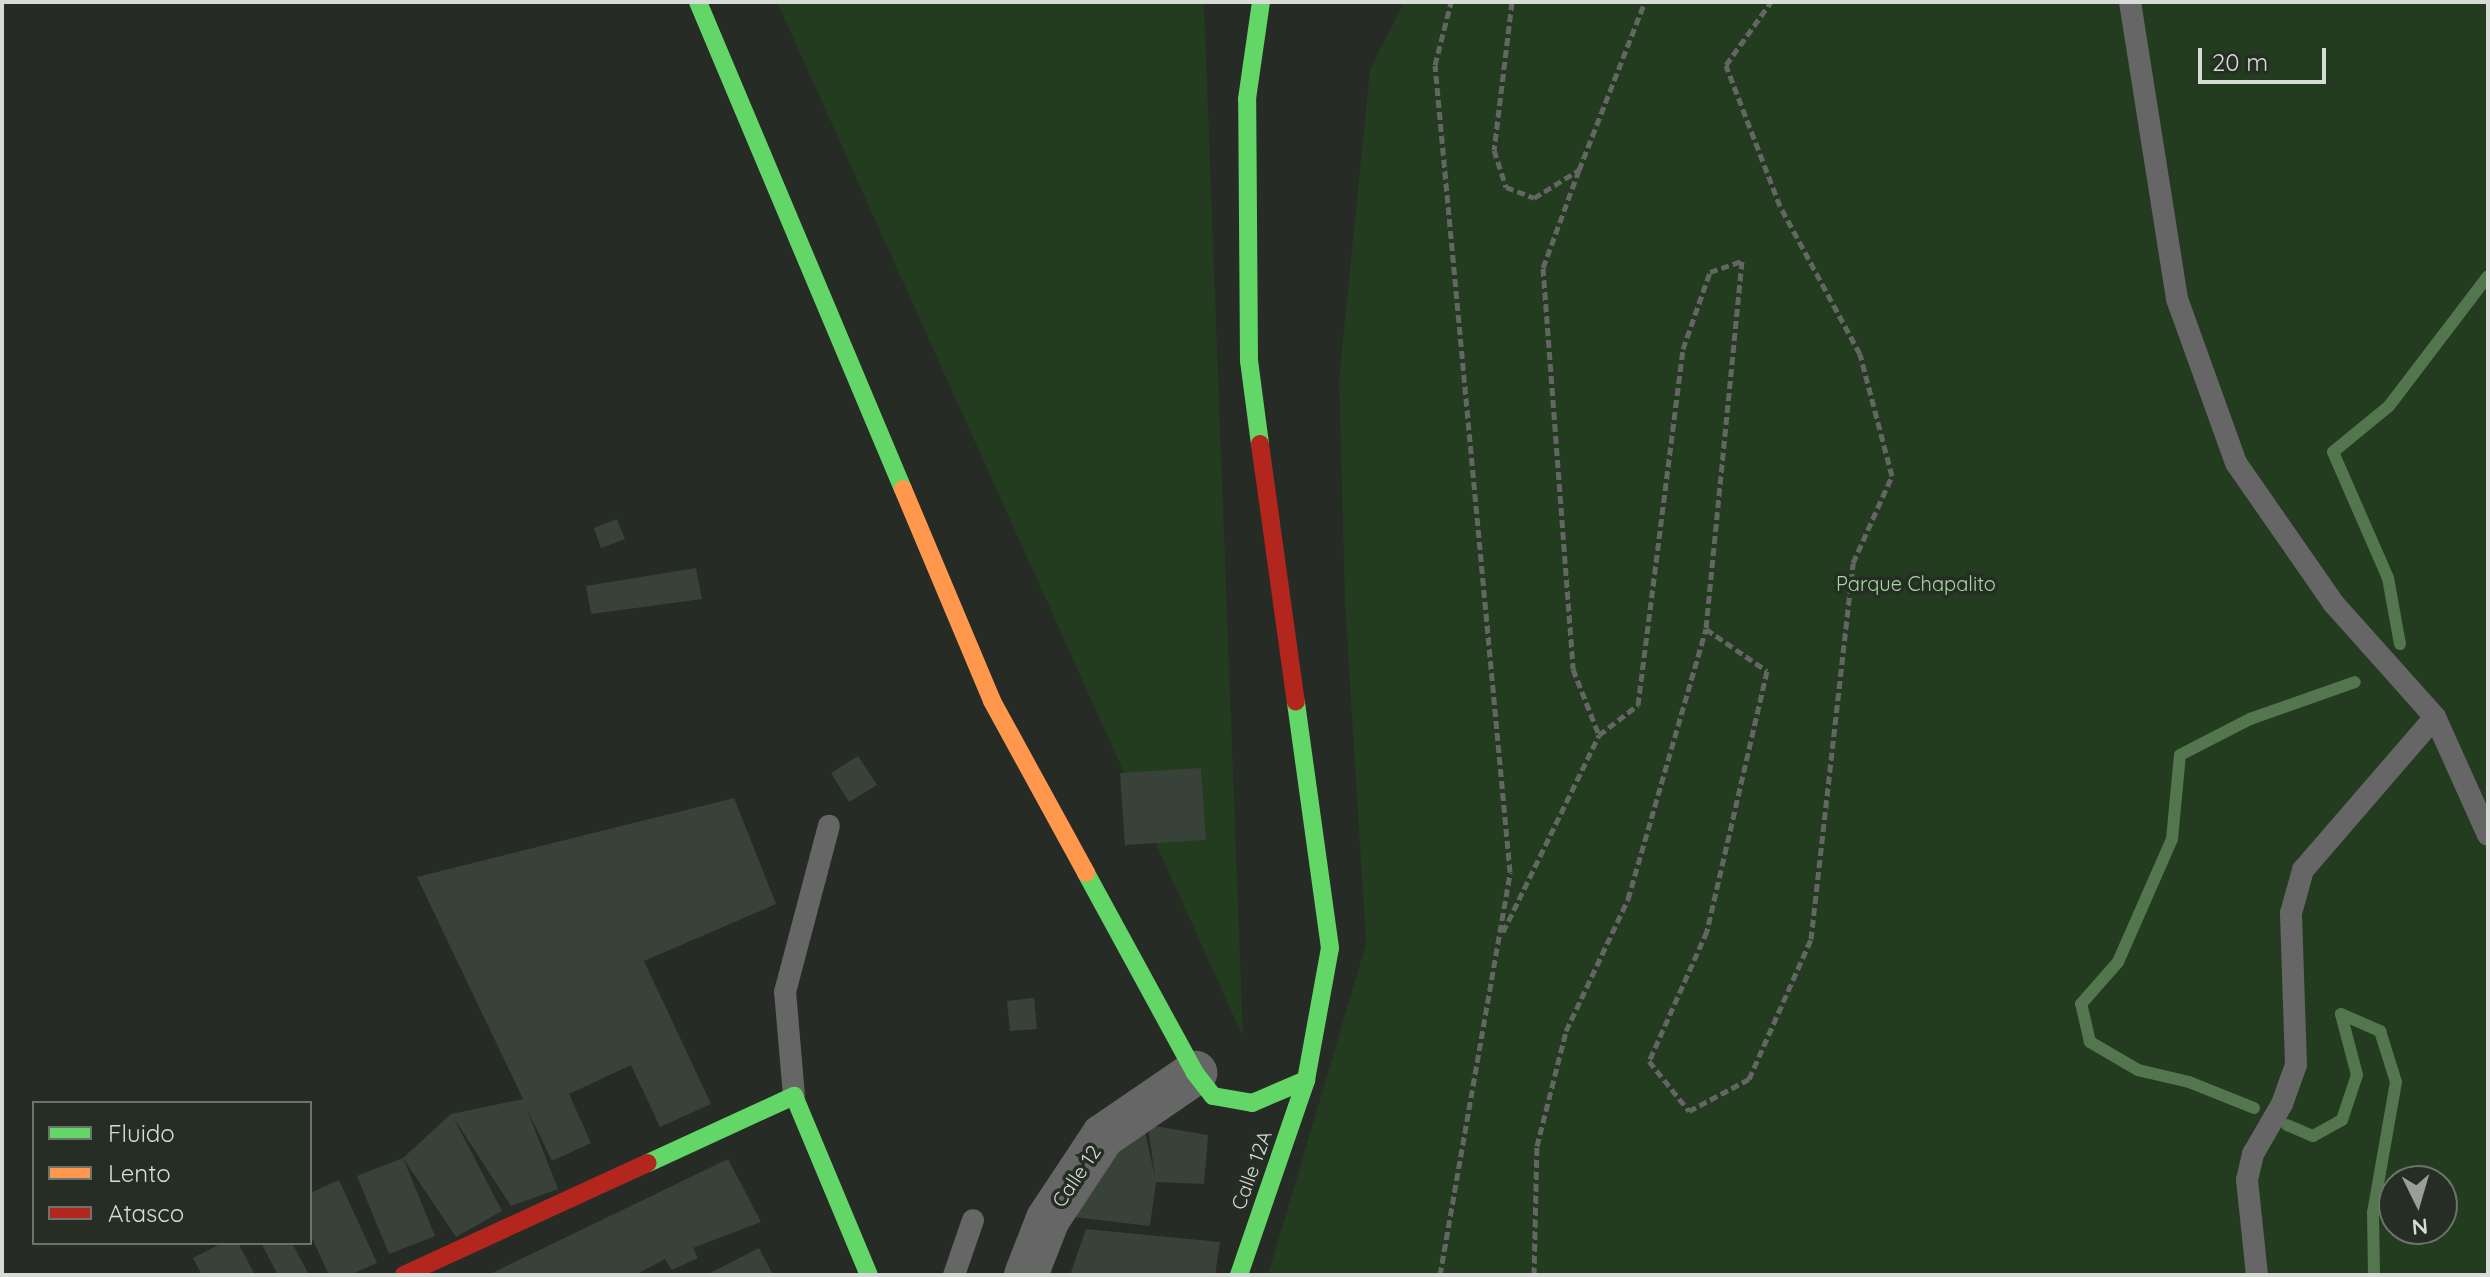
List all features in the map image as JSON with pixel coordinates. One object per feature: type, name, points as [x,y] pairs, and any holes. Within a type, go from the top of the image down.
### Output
[{"type":"street","points":[[698,2],[992,701],[1195,1073],[1213,1096],[1252,1103],[1306,1080]]},
{"type":"street","name":"Calle 12A","points":[[1239,1275],[1306,1080],[1330,948],[1249,361],[1247,99],[1261,2]]},
{"type":"street","name":"Calle 12","points":[[1026,1275],[1048,1219],[1103,1136],[1195,1073]]},
{"type":"street","points":[[404,1275],[794,1096],[869,1275]]},
{"type":"lane","points":[[2130,2],[2177,299],[2236,463],[2334,604],[2435,717],[2488,835]]},
{"type":"lane","points":[[2257,1275],[2247,1180],[2253,1154],[2282,1104],[2296,1065],[2291,913],[2303,870],[2435,717]]},
{"type":"lane","points":[[794,1096],[785,992],[829,826]]},
{"type":"lane","points":[[954,1275],[973,1220]]},
{"type":"path","points":[[1440,1275],[1510,872],[1435,65],[1451,2]]},
{"type":"path","points":[[1512,2],[1494,150],[1506,187],[1534,198],[1579,170]]},
{"type":"path","points":[[1599,735],[1573,669],[1543,268],[1645,2]]},
{"type":"path","points":[[1706,629],[1767,671],[1707,931],[1649,1061],[1689,1111],[1749,1079],[1811,939],[1853,563],[1892,476],[1860,354],[1780,206],[1726,65],[1771,2]]},
{"type":"path","points":[[1500,937],[1599,735],[1638,705],[1683,349],[1710,272],[1742,261],[1706,629],[1628,899],[1566,1031],[1537,1146],[1534,1275]]},
{"type":"green space","points":[[777,2],[1204,2],[1243,1037]]},
{"type":"green space","name":"Parque Chapalito","points":[[1404,2],[2488,2],[2488,1275],[1268,1275],[1366,944],[1345,604],[1339,379],[1370,69]]},
{"type":"building","points":[[617,519],[625,539],[601,548],[594,528]]},
{"type":"building","points":[[696,568],[702,599],[591,614],[586,586]]},
{"type":"building","points":[[858,756],[877,785],[849,802],[831,773]]},
{"type":"building","points":[[1201,768],[1206,840],[1125,845],[1120,773]]},
{"type":"building","points":[[734,798],[776,904],[644,961],[711,1104],[660,1127],[631,1065],[569,1094],[591,1143],[552,1161],[526,1107],[558,1189],[511,1206],[453,1117],[502,1211],[456,1237],[403,1158],[451,1114],[523,1099],[417,877]]},
{"type":"building","points":[[1034,998],[1037,1029],[1010,1031],[1007,1001]]},
{"type":"building","points":[[1148,1125],[1208,1135],[1204,1184],[1156,1182],[1150,1226],[1065,1216],[1084,1174],[1145,1132],[1155,1177]]},
{"type":"building","points":[[403,1158],[435,1236],[389,1254],[357,1176]]},
{"type":"building","points":[[728,1159],[761,1222],[693,1248],[698,1258],[672,1270],[665,1259],[635,1275],[488,1275]]},
{"type":"building","points":[[339,1180],[377,1263],[350,1275],[329,1275],[312,1238],[312,1192]]},
{"type":"building","points":[[1086,1229],[1220,1242],[1215,1275],[1070,1275]]},
{"type":"building","points":[[218,1245],[239,1245],[255,1275],[202,1275],[193,1258]]},
{"type":"building","points":[[262,1245],[293,1245],[309,1275],[278,1275]]},
{"type":"building","points":[[759,1248],[773,1275],[706,1275]]},
{"type":"waterway","points":[[2400,644],[2388,578],[2333,452],[2389,406],[2488,276]]},
{"type":"waterway","points":[[2254,1108],[2189,1082],[2138,1070],[2090,1042],[2081,1004],[2118,962],[2172,839],[2180,755],[2250,719],[2355,682]]},
{"type":"waterway","points":[[2287,1125],[2313,1136],[2342,1120],[2357,1075],[2341,1014],[2380,1031],[2396,1082],[2373,1212],[2374,1275]]},
{"type":"traffic: fast","points":[[698,2],[903,489]]},
{"type":"traffic: fast","points":[[1260,444],[1249,361],[1247,99],[1261,2]]},
{"type":"traffic: fast","points":[[1239,1275],[1306,1080],[1330,948],[1296,702]]},
{"type":"traffic: fast","points":[[1086,873],[1195,1073],[1213,1096],[1252,1103],[1306,1080]]},
{"type":"traffic: fast","points":[[648,1163],[794,1096],[869,1275]]},
{"type":"traffic: slow","points":[[903,489],[992,701],[1086,873]]},
{"type":"traffic: jam","points":[[1260,444],[1296,702]]},
{"type":"traffic: jam","points":[[404,1275],[648,1163]]}]
